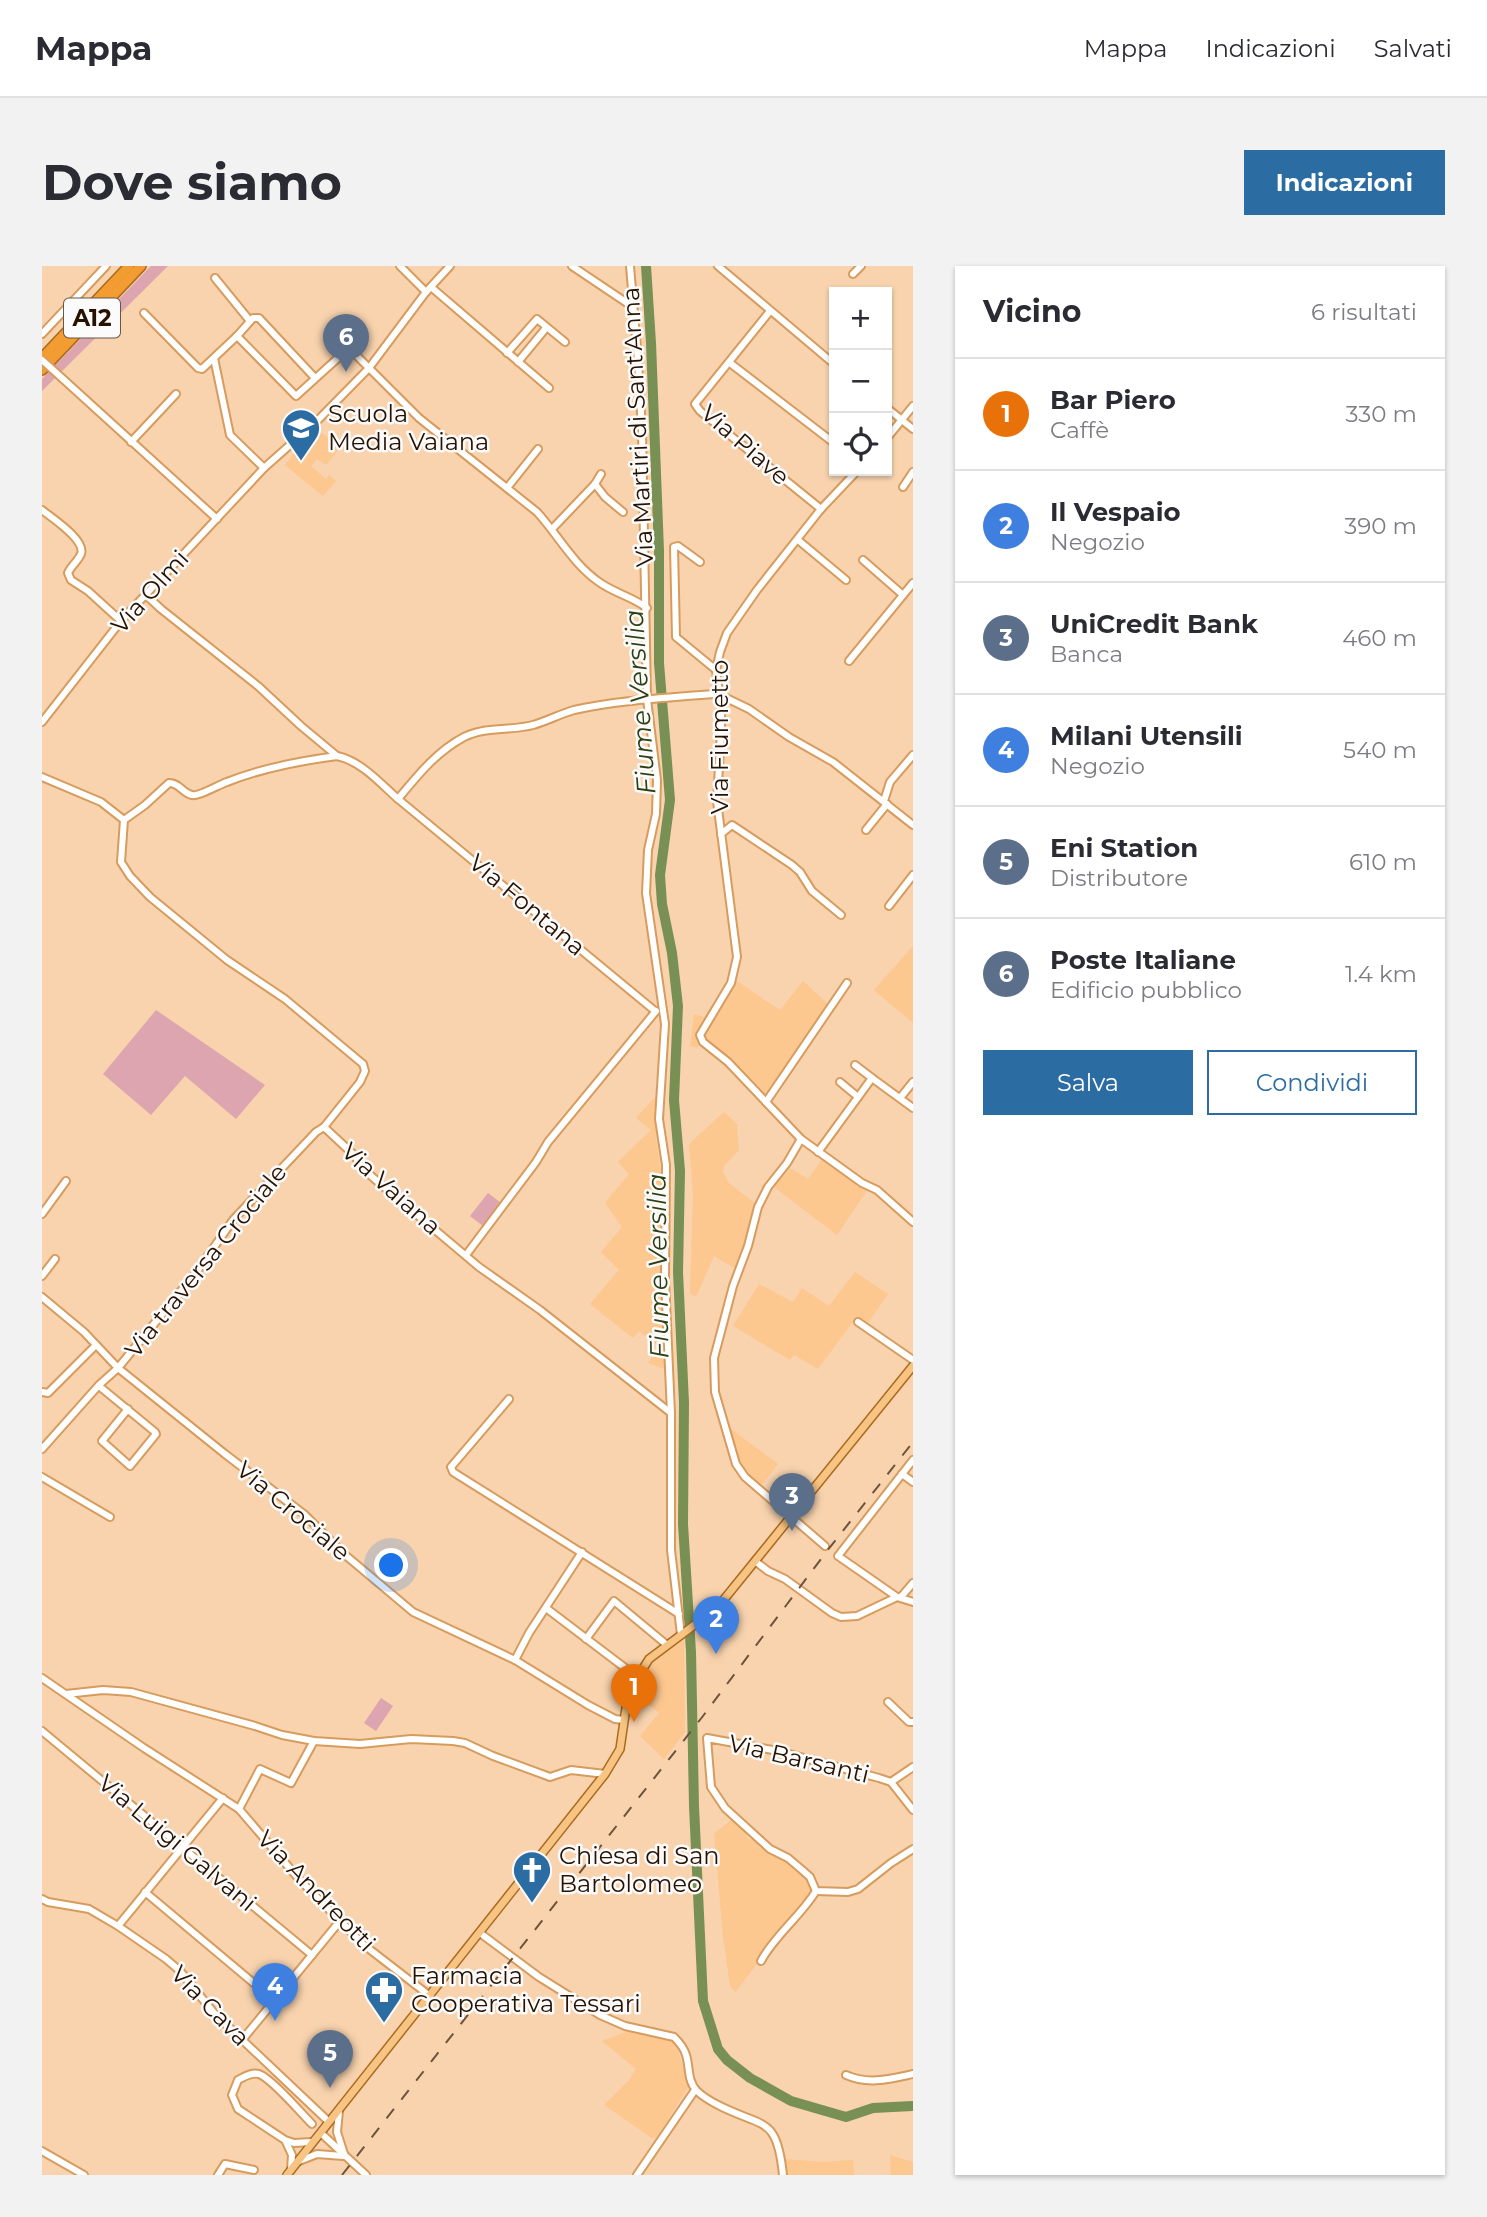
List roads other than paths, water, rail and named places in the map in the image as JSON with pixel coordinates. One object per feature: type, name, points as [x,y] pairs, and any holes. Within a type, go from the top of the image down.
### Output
[{"type":"highway","name":"A12","points":[[42,359],[130,266]]},
{"type":"highway","name":"A12","points":[[42,370],[141,266]]},
{"type":"main road","points":[[289,2173],[605,1774],[620,1749],[627,1701],[637,1677],[649,1659],[717,1608],[913,1366]]},
{"type":"street","points":[[400,266],[549,388]]},
{"type":"street","name":"Via Olmi","points":[[42,722],[121,621],[264,468],[369,369],[428,290],[450,266]]},
{"type":"street","points":[[572,266],[633,307]]},
{"type":"street","name":"Via Martiri di Sant'Anna","points":[[630,266],[640,396],[649,699],[657,794],[647,859],[646,893],[666,1024],[659,1119],[666,1165],[665,1279],[671,1413],[671,1550],[683,1634]]},
{"type":"street","points":[[718,266],[829,361]]},
{"type":"street","points":[[853,274],[860,266]]},
{"type":"street","points":[[42,334],[102,267]]},
{"type":"street","points":[[215,278],[250,321]]},
{"type":"street","name":"Via Piave","points":[[770,312],[695,404],[700,411],[821,509]]},
{"type":"street","points":[[144,313],[202,369],[253,318],[259,318],[316,378]]},
{"type":"street","points":[[507,353],[537,319],[565,342]]},
{"type":"street","points":[[519,362],[546,328]]},
{"type":"street","points":[[237,336],[296,396],[349,348],[419,418],[537,512],[574,559],[592,577],[647,608]]},
{"type":"street","points":[[214,358],[230,435],[264,468]]},
{"type":"street","points":[[42,359],[217,519]]},
{"type":"street","points":[[730,363],[829,439]]},
{"type":"street","points":[[131,442],[176,394]]},
{"type":"street","points":[[892,432],[913,406]]},
{"type":"street","points":[[892,412],[913,429]]},
{"type":"street","points":[[507,488],[538,449]]},
{"type":"street","points":[[903,487],[913,472]]},
{"type":"street","points":[[552,529],[595,484],[601,474]]},
{"type":"street","name":"Via Fiumetto","points":[[852,476],[821,509],[757,590],[733,622],[723,642],[716,670],[722,732],[717,801],[737,957],[731,983],[700,1035],[703,1042],[728,1062],[801,1139],[862,1183],[877,1190],[913,1222]]},
{"type":"street","points":[[595,484],[605,497],[623,512]]},
{"type":"street","points":[[42,510],[81,545],[80,558],[68,573],[71,580],[88,591],[121,621]]},
{"type":"street","points":[[798,540],[846,580]]},
{"type":"street","points":[[700,562],[678,546],[674,547],[676,637],[716,670]]},
{"type":"street","points":[[863,560],[902,595]]},
{"type":"street","points":[[849,661],[913,583]]},
{"type":"street","points":[[147,596],[258,686],[301,726],[337,755],[367,771],[398,799],[428,763],[467,736],[484,731],[533,725],[582,709],[649,699],[720,695],[749,709],[789,737],[833,762],[913,825]]},
{"type":"street","points":[[42,777],[102,802],[124,820],[145,806],[169,783],[178,784],[190,795],[195,795],[268,768],[337,755]]},
{"type":"street","points":[[866,830],[886,803],[890,782],[913,755]]},
{"type":"street","name":"Via Fontana","points":[[398,799],[655,1012]]},
{"type":"street","name":"Via Vaiana","points":[[124,820],[121,862],[132,879],[227,960],[285,999],[363,1064],[365,1071],[360,1082],[324,1127],[355,1156],[361,1167],[499,1283],[526,1300],[671,1413]]},
{"type":"street","name":"Via Fiumetto","points":[[721,834],[732,825],[746,833],[800,872],[812,891],[841,915]]},
{"type":"street","points":[[888,905],[913,875]]},
{"type":"street","points":[[766,1102],[846,983]]},
{"type":"street","points":[[466,1255],[548,1142],[655,1012],[664,1008]]},
{"type":"street","points":[[855,1065],[913,1108]]},
{"type":"street","points":[[818,1152],[872,1078]]},
{"type":"street","points":[[839,1082],[858,1097]]},
{"type":"street","points":[[900,1098],[913,1082]]},
{"type":"street","name":"Via traversa Crociale","points":[[118,1368],[198,1270],[233,1220],[316,1132],[324,1127]]},
{"type":"street","points":[[801,1139],[768,1187],[758,1207],[723,1320],[713,1358],[713,1370],[719,1406],[736,1464],[745,1477],[825,1546]]},
{"type":"street","points":[[42,1214],[66,1181]]},
{"type":"street","points":[[42,1276],[55,1259]]},
{"type":"street","name":"Via Crociale","points":[[42,1297],[75,1324],[118,1368],[305,1515],[344,1555],[413,1612],[515,1660],[589,1705],[615,1719],[624,1720]]},
{"type":"street","points":[[858,1322],[913,1360]]},
{"type":"street","points":[[42,1392],[48,1393],[96,1345]]},
{"type":"street","points":[[42,1449],[99,1385],[118,1368]]},
{"type":"street","points":[[99,1385],[128,1409],[156,1435],[131,1466],[102,1441],[128,1409]]},
{"type":"street","points":[[509,1399],[452,1468],[453,1472],[679,1614]]},
{"type":"street","points":[[913,1460],[838,1556],[899,1597],[913,1602]]},
{"type":"street","points":[[902,1474],[913,1482]]},
{"type":"street","points":[[42,1477],[110,1517]]},
{"type":"street","points":[[515,1660],[582,1552]]},
{"type":"street","points":[[755,1561],[785,1579],[832,1614],[841,1617],[857,1616],[899,1597],[913,1583]]},
{"type":"street","points":[[586,1639],[614,1601],[667,1645]]},
{"type":"street","points":[[546,1608],[637,1677]]},
{"type":"street","name":"Via Andreotti","points":[[43,1681],[239,1809],[340,1921],[365,1945],[430,1996]]},
{"type":"street","points":[[66,1694],[103,1690],[131,1692],[282,1735],[314,1741],[360,1744],[411,1739],[453,1741],[550,1777],[571,1770],[605,1774]]},
{"type":"street","points":[[888,1702],[909,1722],[913,1722]]},
{"type":"street","name":"Via Luigi Galvani","points":[[42,1731],[312,1955]]},
{"type":"street","name":"Via Barsanti","points":[[816,1891],[810,1877],[789,1857],[770,1849],[725,1808],[711,1787],[707,1738],[778,1751],[857,1771],[891,1783]]},
{"type":"street","name":"Via Andreotti","points":[[239,1809],[260,1769],[291,1783],[314,1741]]},
{"type":"street","points":[[913,1767],[891,1783],[913,1810]]},
{"type":"street","points":[[118,1926],[223,1798]]},
{"type":"street","points":[[761,1961],[767,1949],[807,1906],[816,1891],[848,1892],[858,1889],[913,1849]]},
{"type":"street","points":[[145,1892],[275,2001]]},
{"type":"street","name":"Via Cava","points":[[42,1899],[89,1909],[118,1926],[180,1971],[214,2013],[328,2122]]},
{"type":"street","points":[[242,2040],[340,1921]]},
{"type":"street","points":[[480,1933],[539,1977],[600,2015],[625,2026],[674,2037],[686,2053],[690,2079],[695,2090],[735,2113],[769,2127],[778,2147],[783,2175]]},
{"type":"street","points":[[312,2124],[258,2074],[237,2080],[232,2095],[238,2109],[285,2140],[294,2143],[312,2141]]},
{"type":"street","points":[[846,2075],[856,2080],[882,2081],[913,2074]]},
{"type":"street","points":[[637,2175],[695,2090]]},
{"type":"street","points":[[340,2109],[337,2132],[345,2156]]},
{"type":"street","points":[[322,2134],[366,2175]]},
{"type":"street","points":[[285,2140],[292,2155],[289,2173]]},
{"type":"street","points":[[42,2151],[74,2173],[84,2175]]},
{"type":"street","points":[[298,2161],[317,2154],[345,2156]]},
{"type":"street","points":[[218,2175],[225,2164],[254,2170]]},
{"type":"waterway","name":"Fiume Versilia","points":[[646,266],[659,551],[659,663],[670,800],[660,875],[678,1006],[674,1100],[680,1171],[678,1272],[684,1403],[683,1524],[691,1652],[694,1806],[703,2001],[718,2049],[727,2060],[750,2078],[791,2101],[846,2117],[873,2108],[913,2106]]},
{"type":"railway","points":[[342,2175],[703,1716],[913,1442]]},
{"type":"place","name":"Poste Italiane","points":[[346,372]]},
{"type":"place","name":"Scuola Media Vaiana","points":[[301,462]]},
{"type":"place","name":"UniCredit Bank","points":[[792,1531]]},
{"type":"place","name":"Il Vespaio","points":[[716,1654]]},
{"type":"place","name":"Bar Piero","points":[[634,1722]]},
{"type":"place","name":"Chiesa di San Bartolomeo","points":[[532,1904]]},
{"type":"place","name":"Milani Utensili","points":[[275,2021]]},
{"type":"place","name":"Farmacia Cooperativa Tessari","points":[[384,2024]]},
{"type":"place","name":"Eni Station","points":[[330,2088]]}]
